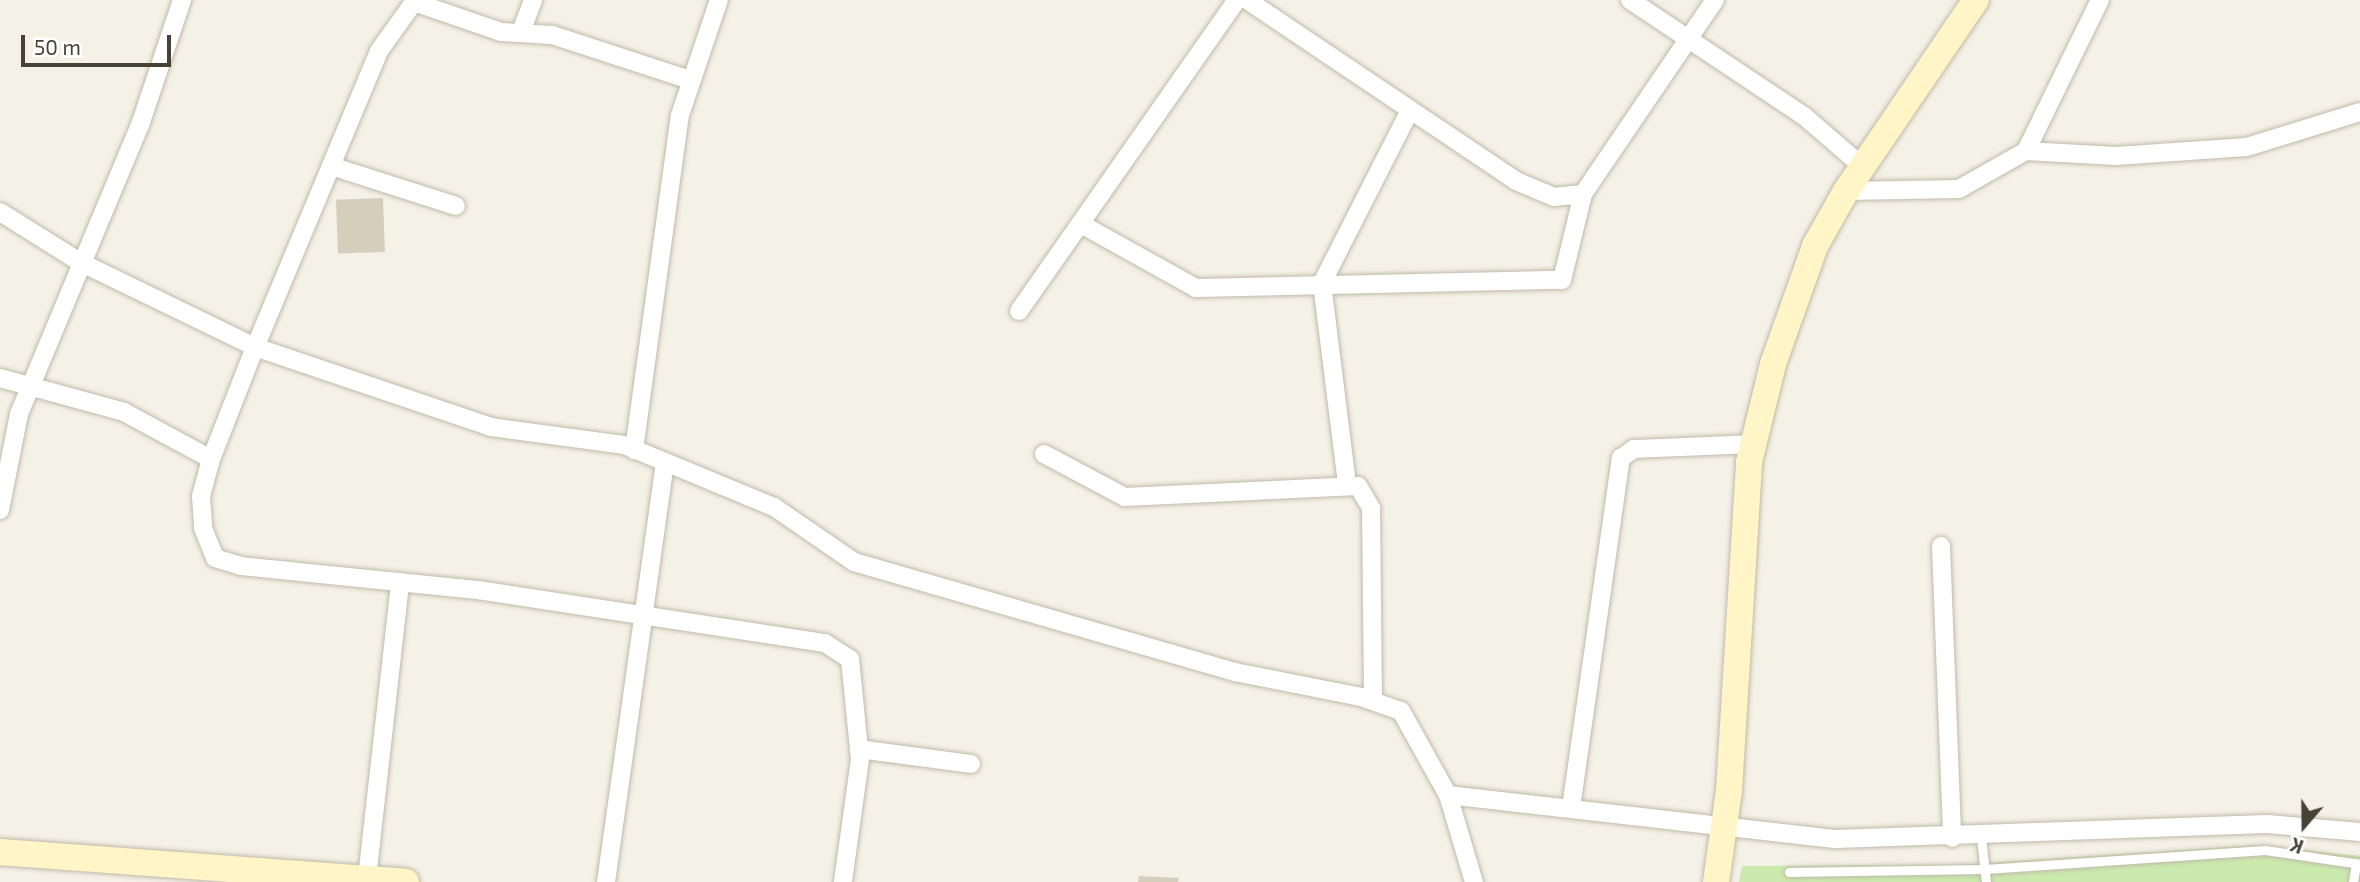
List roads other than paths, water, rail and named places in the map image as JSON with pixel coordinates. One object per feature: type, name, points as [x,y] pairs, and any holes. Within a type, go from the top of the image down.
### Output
[{"type":"street","points":[[0,510],[28,390],[78,261],[141,122],[182,0]]},
{"type":"street","points":[[522,29],[533,0]]},
{"type":"street","points":[[634,450],[687,79],[719,0]]},
{"type":"street","points":[[1019,311],[1237,0]]},
{"type":"street","points":[[1247,0],[1516,181],[1554,197],[1583,194]]},
{"type":"street","points":[[1630,0],[1804,116],[1863,167]]},
{"type":"street","points":[[1081,224],[1196,288],[1562,279],[1583,194],[1715,0]]},
{"type":"street","points":[[1716,882],[1724,825],[1753,444],[1773,364],[1811,260],[1846,191],[1976,0]]},
{"type":"street","points":[[2026,151],[2100,0]]},
{"type":"street","points":[[687,79],[522,29],[501,32],[412,1],[379,51],[211,459],[201,496],[215,558],[241,566],[400,582],[643,613],[838,650],[849,659],[859,749],[843,882]]},
{"type":"street","points":[[1347,484],[1322,283],[1410,110]]},
{"type":"street","points":[[1846,191],[1959,189],[2026,151],[2116,156],[2246,147],[2360,112]]},
{"type":"street","points":[[331,166],[457,206]]},
{"type":"street","points":[[0,212],[78,261],[256,347],[491,427],[634,450],[774,507],[854,562],[1235,672],[1373,701],[1401,711],[1448,795],[1474,882]]},
{"type":"street","points":[[0,378],[28,390],[124,412],[211,459]]},
{"type":"street","points":[[1571,808],[1620,458],[1634,449],[1753,444]]},
{"type":"street","points":[[1044,454],[1125,497],[1347,484],[1366,494],[1371,508],[1373,701]]},
{"type":"street","points":[[606,882],[665,463]]},
{"type":"street","points":[[1941,546],[1952,838]]},
{"type":"street","points":[[367,878],[400,582]]},
{"type":"street","points":[[859,749],[971,764]]},
{"type":"street","points":[[1448,795],[1835,839],[1981,837],[2267,824],[2360,832]]},
{"type":"street","points":[[0,852],[406,882]]},
{"type":"lane","points":[[1981,837],[1986,882]]},
{"type":"lane","points":[[1789,872],[1985,869],[2265,850],[2358,863],[2353,882]]}]
